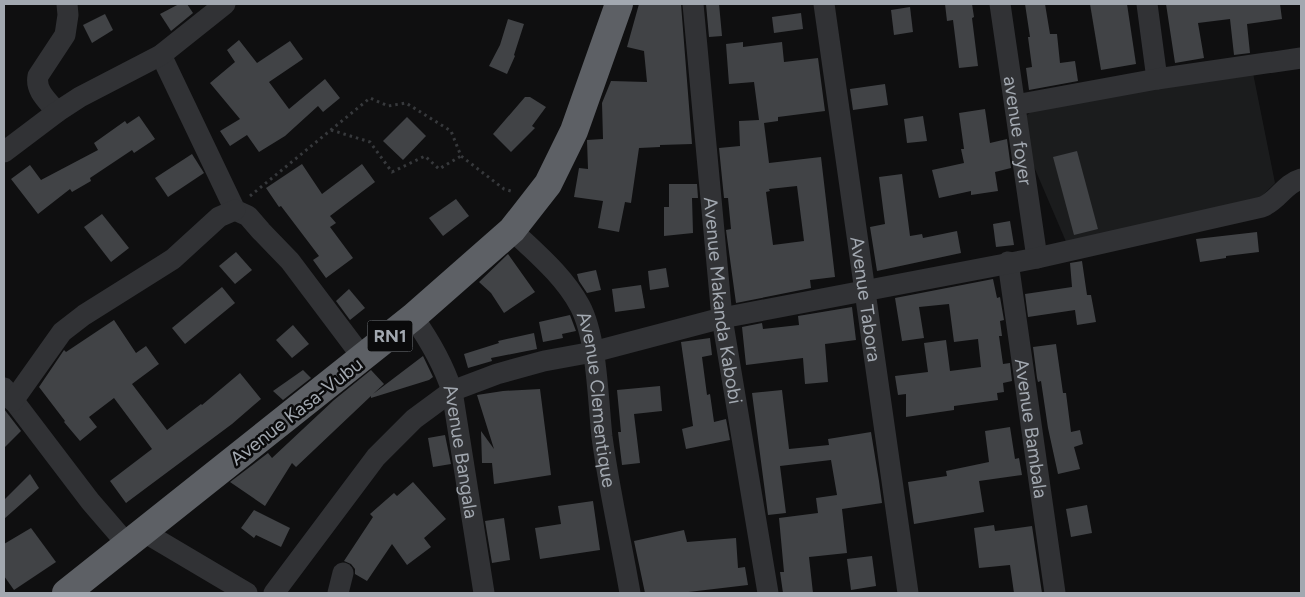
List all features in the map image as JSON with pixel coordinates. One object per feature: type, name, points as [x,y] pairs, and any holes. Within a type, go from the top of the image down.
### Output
[{"type":"highway","name":"Avenue Kasa-Vubu","points":[[66,593],[363,358],[512,230],[548,184],[574,131],[619,4]]},
{"type":"street","points":[[57,112],[42,95],[37,84],[38,76],[64,35],[68,16],[67,4]]},
{"type":"street","points":[[4,152],[57,112],[161,55],[225,4]]},
{"type":"street","name":"Avenue Makanda Kabobi","points":[[693,4],[722,318],[768,593]]},
{"type":"street","name":"Avenue Tabora","points":[[824,4],[908,593]]},
{"type":"street","name":"avenue foyer","points":[[1000,4],[1037,258]]},
{"type":"street","points":[[1147,4],[1157,79]]},
{"type":"street","points":[[161,55],[235,210],[248,216],[290,260],[363,358]]},
{"type":"street","points":[[1015,105],[1157,79],[1301,58]]},
{"type":"street","points":[[274,593],[376,457],[414,419],[452,391],[497,374],[544,361],[592,352],[722,318],[1037,258],[1262,207],[1270,204],[1288,185],[1301,179]]},
{"type":"street","points":[[235,210],[219,217],[173,259],[84,315],[62,332],[8,395],[90,501],[136,538],[247,593]]},
{"type":"street","name":"Avenue Clementique","points":[[512,230],[558,275],[571,291],[581,308],[588,329],[603,439],[630,593]]},
{"type":"street","name":"Avenue Bambala","points":[[1008,262],[1055,593]]},
{"type":"street","name":"Avenue Bangala","points":[[413,317],[431,341],[444,366],[452,391],[484,593]]},
{"type":"path","points":[[235,210],[370,98],[388,106],[406,104],[451,131],[462,156],[504,189],[537,199]]},
{"type":"path","points":[[331,130],[370,142],[392,172],[425,156],[439,169],[462,156]]},
{"type":"shaded area","points":[[1253,73],[1275,183],[1259,199],[1067,244],[1032,162],[1026,116],[1034,109]]},
{"type":"building","points":[[179,4],[187,4],[193,13],[171,31],[160,14]]},
{"type":"building","points":[[639,4],[681,4],[692,144],[639,148],[631,203],[625,202],[619,232],[598,228],[603,201],[574,197],[579,168],[588,169],[587,140],[603,139],[602,103],[611,81],[647,82],[644,51],[627,47]]},
{"type":"building","points":[[706,4],[719,4],[722,36],[709,37]]},
{"type":"building","points":[[945,4],[972,4],[978,66],[959,68],[953,20],[947,21]]},
{"type":"building","points":[[1025,4],[1045,4],[1050,34],[1057,34],[1060,63],[1075,61],[1078,81],[1029,90],[1026,68],[1032,67]]},
{"type":"building","points":[[1090,4],[1127,4],[1136,64],[1101,70]]},
{"type":"building","points":[[1166,4],[1280,4],[1282,19],[1247,24],[1250,53],[1234,55],[1230,19],[1198,23],[1204,58],[1175,63]]},
{"type":"building","points":[[910,7],[913,32],[894,35],[891,10]]},
{"type":"building","points":[[801,13],[803,29],[774,33],[772,17]]},
{"type":"building","points":[[105,14],[113,30],[92,43],[83,25]]},
{"type":"building","points":[[508,19],[524,24],[515,56],[507,74],[489,66],[500,45]]},
{"type":"building","points":[[239,40],[257,63],[290,41],[303,59],[269,82],[289,109],[325,79],[340,98],[323,112],[318,106],[285,136],[259,152],[247,135],[230,146],[220,131],[240,119],[210,83],[235,62],[227,50]]},
{"type":"building","points":[[743,42],[743,47],[782,42],[784,62],[818,58],[825,111],[778,117],[778,121],[764,123],[769,163],[821,157],[835,277],[810,280],[811,288],[736,303],[726,230],[731,229],[728,198],[724,198],[719,148],[740,146],[739,121],[759,120],[754,82],[729,84],[726,44]],"holes":[[[797,186],[804,241],[773,245],[766,192],[770,191],[769,189]]]},
{"type":"building","points":[[885,84],[888,105],[853,110],[850,89]]},
{"type":"building","points":[[525,97],[530,97],[546,107],[532,126],[535,128],[511,152],[493,134]]},
{"type":"building","points":[[985,109],[990,143],[1007,139],[1011,168],[995,172],[998,191],[971,195],[971,191],[939,198],[932,170],[964,163],[961,149],[964,149],[959,113]]},
{"type":"building","points":[[139,116],[155,139],[134,153],[132,150],[90,178],[91,181],[72,192],[70,189],[38,214],[11,179],[30,165],[41,180],[98,150],[94,143],[125,121],[127,124]]},
{"type":"building","points":[[923,116],[927,141],[907,143],[904,119]]},
{"type":"building","points":[[407,117],[426,136],[403,160],[383,141]]},
{"type":"building","points":[[1077,151],[1098,229],[1074,235],[1053,157]]},
{"type":"building","points":[[192,154],[204,173],[168,197],[155,178]]},
{"type":"building","points":[[302,164],[322,194],[362,164],[375,182],[330,216],[336,223],[330,227],[353,258],[326,278],[313,260],[319,256],[266,188]]},
{"type":"building","points":[[902,174],[910,236],[922,234],[923,238],[957,231],[961,253],[877,271],[870,227],[885,224],[879,177]]},
{"type":"building","points":[[669,184],[697,184],[698,198],[692,198],[693,233],[664,236],[664,207],[669,207]]},
{"type":"building","points":[[456,199],[469,216],[443,236],[429,218]]},
{"type":"building","points":[[102,214],[129,248],[111,262],[84,227]]},
{"type":"building","points":[[1010,221],[1014,245],[996,247],[993,224]]},
{"type":"building","points":[[1257,232],[1259,252],[1226,256],[1226,258],[1200,262],[1196,239]]},
{"type":"building","points":[[236,252],[252,270],[235,284],[219,266]]},
{"type":"building","points":[[508,254],[535,292],[504,313],[491,293],[479,282]]},
{"type":"building","points":[[1082,261],[1087,295],[1091,295],[1096,322],[1077,325],[1075,310],[1028,317],[1025,294],[1072,287],[1070,263]]},
{"type":"building","points":[[666,268],[669,287],[650,290],[648,271]]},
{"type":"building","points":[[596,270],[601,290],[587,293],[577,274]]},
{"type":"building","points":[[993,279],[997,298],[1000,297],[1004,320],[1000,321],[1002,336],[999,336],[1003,364],[1010,363],[1012,381],[1003,383],[1004,392],[997,393],[998,400],[954,406],[954,410],[906,417],[906,394],[898,395],[895,376],[928,372],[924,343],[946,340],[950,371],[981,367],[978,339],[954,342],[949,304],[919,307],[924,338],[902,341],[895,298]]},
{"type":"building","points":[[641,285],[645,308],[615,312],[612,289]]},
{"type":"building","points":[[222,287],[235,303],[185,344],[172,328]]},
{"type":"building","points":[[349,289],[365,308],[350,320],[336,301]]},
{"type":"building","points":[[852,307],[856,340],[825,344],[828,382],[805,384],[803,358],[746,365],[742,327],[762,323],[763,329],[799,325],[798,316]]},
{"type":"building","points":[[570,315],[576,331],[562,334],[563,338],[543,342],[539,322]]},
{"type":"building","points":[[114,320],[136,353],[146,346],[159,364],[132,384],[167,430],[202,405],[240,373],[261,399],[232,424],[126,503],[110,481],[152,449],[114,398],[89,417],[97,427],[80,441],[39,387],[64,350],[66,352]]},
{"type":"building","points":[[293,325],[309,344],[292,358],[276,340]]},
{"type":"building","points":[[534,333],[537,349],[491,358],[492,361],[468,368],[464,354],[499,343],[498,341]]},
{"type":"building","points":[[710,338],[712,355],[702,357],[707,395],[710,394],[714,422],[726,419],[730,440],[686,449],[682,429],[693,426],[681,342]]},
{"type":"building","points":[[1056,344],[1063,393],[1066,393],[1071,432],[1080,430],[1083,444],[1074,447],[1080,469],[1058,474],[1048,428],[1041,381],[1038,382],[1037,378],[1033,347]]},
{"type":"building","points":[[423,356],[433,377],[429,380],[371,398],[371,396],[296,467],[292,463],[265,506],[230,482],[268,453],[272,458],[334,400],[371,370],[384,384],[373,394]]},
{"type":"building","points":[[303,370],[311,378],[283,400],[273,391]]},
{"type":"building","points":[[660,386],[662,411],[634,414],[640,463],[622,465],[618,432],[621,432],[617,390]]},
{"type":"building","points":[[540,389],[551,475],[494,484],[492,463],[482,463],[481,431],[494,449],[477,395],[503,391]]},
{"type":"building","points":[[782,390],[789,449],[829,445],[828,439],[871,432],[879,481],[882,503],[842,509],[847,553],[809,557],[813,593],[783,593],[780,572],[784,572],[779,518],[818,513],[816,498],[837,495],[831,460],[780,466],[786,513],[768,515],[752,393]]},
{"type":"building","points":[[4,409],[21,431],[4,448]]},
{"type":"building","points":[[1010,427],[1015,459],[1019,458],[1022,475],[979,481],[984,512],[914,524],[908,482],[947,476],[946,471],[989,462],[985,431]]},
{"type":"building","points":[[445,435],[451,464],[433,467],[428,438]]},
{"type":"building","points":[[30,474],[39,488],[4,519],[4,500]]},
{"type":"building","points":[[413,482],[446,519],[424,538],[431,547],[407,565],[392,544],[367,581],[355,574],[355,569],[351,564],[344,561],[373,517],[370,514],[394,493],[397,496]]},
{"type":"building","points":[[593,501],[600,550],[540,559],[535,528],[561,524],[558,506]]},
{"type":"building","points":[[1087,505],[1092,533],[1071,537],[1066,509]]},
{"type":"building","points":[[254,510],[290,528],[281,547],[256,535],[254,538],[241,528]]},
{"type":"building","points":[[504,518],[510,560],[492,563],[485,521]]},
{"type":"building","points":[[994,525],[995,531],[1032,526],[1042,593],[1014,593],[1010,565],[979,568],[974,528]]},
{"type":"building","points":[[31,528],[56,562],[14,590],[4,576],[4,544]]},
{"type":"building","points":[[684,530],[687,542],[736,538],[738,568],[745,567],[748,585],[680,593],[645,593],[634,541]]},
{"type":"building","points":[[872,556],[876,586],[851,590],[847,559]]}]
